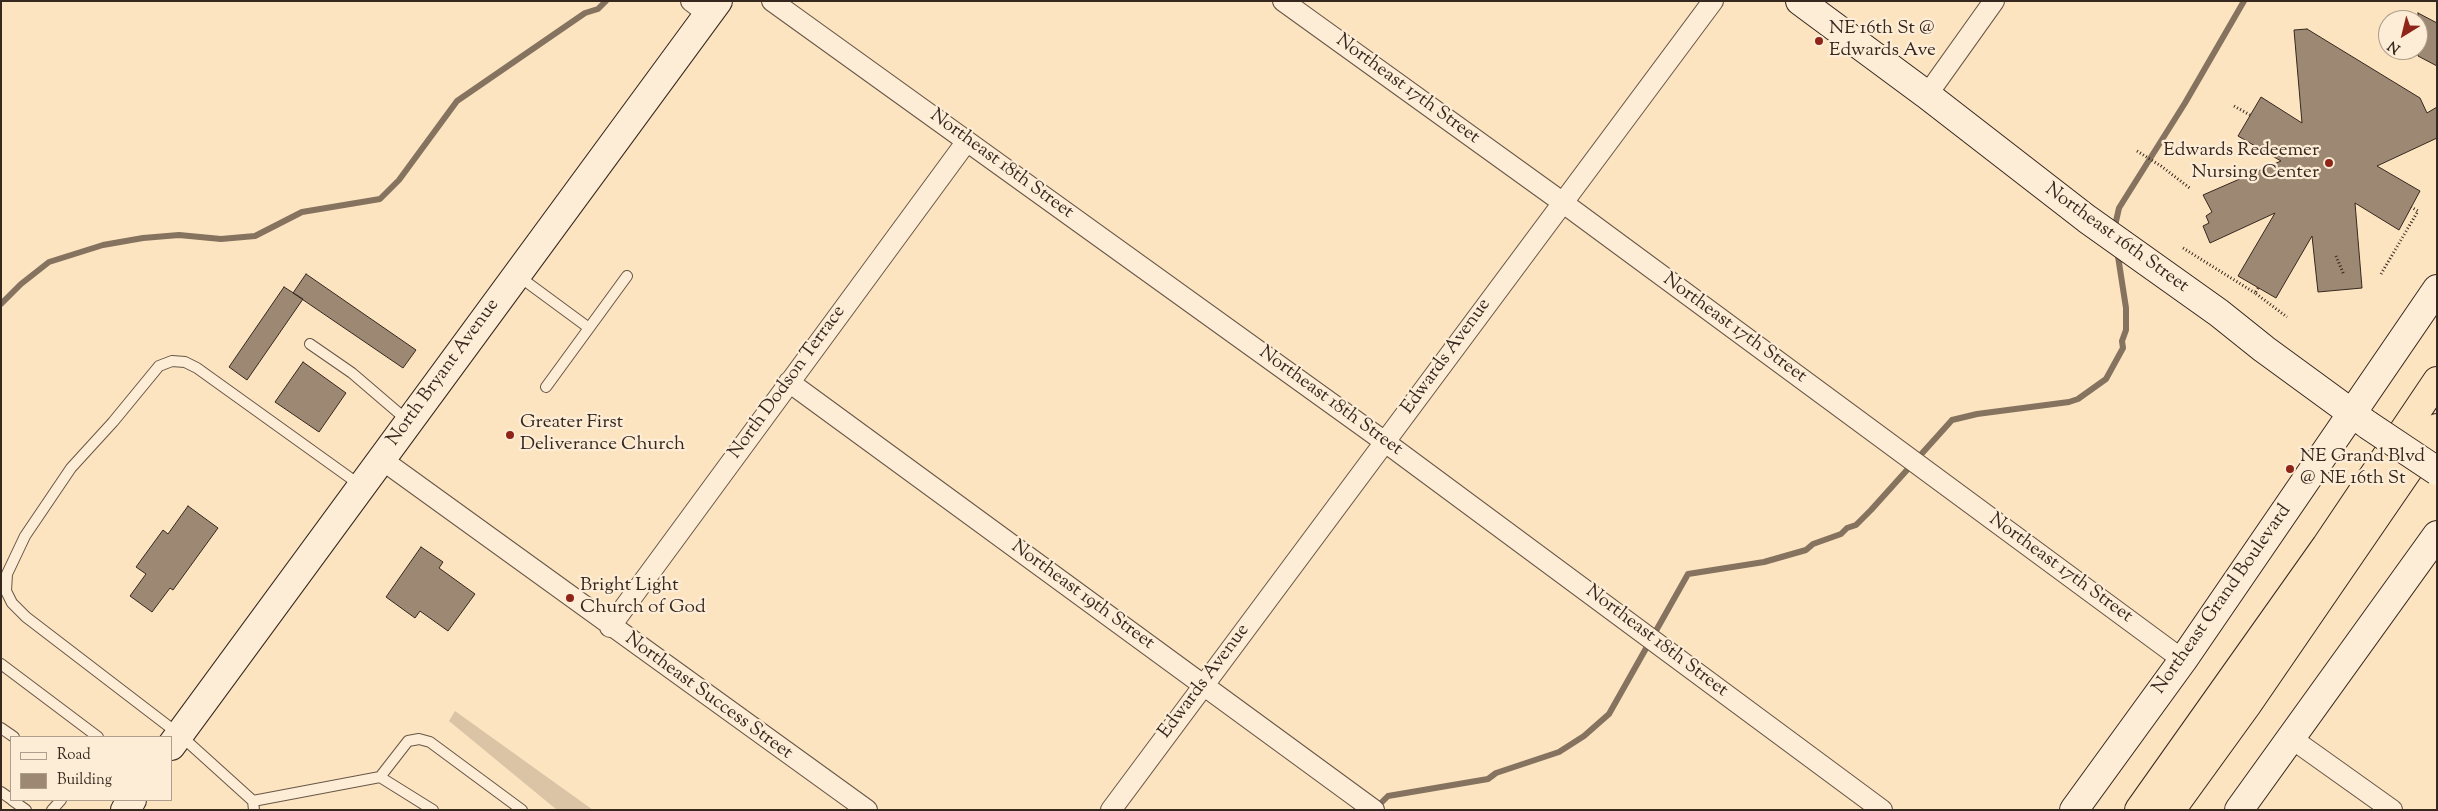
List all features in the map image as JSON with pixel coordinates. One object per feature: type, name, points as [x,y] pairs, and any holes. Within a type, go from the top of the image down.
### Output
[{"type":"highway","points":[[2139,810],[2321,554],[2437,381]]},
{"type":"highway","points":[[2171,810],[2247,706],[2437,428]]},
{"type":"street","name":"Northeast 18th Street","points":[[772,1],[1385,442],[1882,810]]},
{"type":"street","name":"Northeast 17th Street","points":[[1283,1],[1562,202],[2182,660]]},
{"type":"street","name":"Edwards Avenue","points":[[1110,810],[1713,1]]},
{"type":"street","name":"Northeast 16th Street","points":[[1800,1],[1927,95],[2087,219],[2220,313],[2264,349],[2360,419],[2437,471]]},
{"type":"street","points":[[1927,95],[1994,1]]},
{"type":"street","name":"North Bryant Avenue","points":[[175,741],[517,274],[706,5]]},
{"type":"street","name":"North Dodson Terrace","points":[[610,627],[967,140]]},
{"type":"street","name":"Northeast Grand Boulevard","points":[[2074,810],[2360,419],[2437,289]]},
{"type":"street","name":"Northeast 19th Street","points":[[789,382],[1374,810]]},
{"type":"street","name":"Northeast Success Street","points":[[381,459],[610,627],[867,810]]},
{"type":"street","points":[[2239,810],[2437,535]]},
{"type":"street","points":[[2291,738],[2392,810]]},
{"type":"lane","points":[[517,274],[589,328]]},
{"type":"lane","points":[[546,387],[627,276]]},
{"type":"lane","points":[[310,344],[352,373],[409,422]]},
{"type":"lane","points":[[169,736],[26,617],[12,603],[6,591],[7,574],[25,536],[71,468],[113,422],[159,366],[172,360],[185,362],[197,368],[361,486]]},
{"type":"lane","points":[[1,664],[97,736]]},
{"type":"lane","points":[[1,728],[13,736]]},
{"type":"lane","points":[[175,741],[254,806],[380,777],[408,741],[425,741],[430,742],[522,810]]},
{"type":"lane","points":[[380,777],[433,810]]},
{"type":"lane","points":[[15,801],[26,810]]},
{"type":"path","points":[[2234,106],[2250,115]]},
{"type":"path","points":[[2137,151],[2192,189]]},
{"type":"path","points":[[2381,274],[2418,211],[2411,206]]},
{"type":"path","points":[[2183,248],[2255,293],[2287,317]]},
{"type":"path","points":[[2336,256],[2344,275]]},
{"type":"path","points":[[2255,293],[2258,288]]},
{"type":"shaded area","points":[[455,711],[593,810],[557,810],[449,721]]},
{"type":"building","points":[[2428,18],[2437,23],[2437,66],[2426,60],[2428,60]]},
{"type":"building","name":"Edwards Redeemer Nursing Center","points":[[2307,29],[2420,98],[2427,113],[2437,107],[2437,138],[2377,166],[2420,191],[2399,230],[2355,203],[2362,288],[2318,292],[2312,236],[2276,298],[2238,276],[2275,213],[2210,243],[2203,226],[2209,223],[2206,216],[2212,212],[2203,195],[2281,161],[2238,136],[2261,97],[2302,123],[2294,30]]},
{"type":"building","points":[[306,274],[416,350],[403,368],[293,293]]},
{"type":"building","points":[[284,287],[303,299],[247,380],[229,367]]},
{"type":"building","points":[[303,362],[346,393],[319,432],[275,402]]},
{"type":"building","points":[[188,506],[218,528],[173,590],[170,588],[152,612],[130,596],[146,574],[136,567],[163,530],[168,534]]},
{"type":"building","points":[[421,547],[443,562],[439,568],[475,594],[448,631],[420,611],[415,618],[386,597]]},
{"type":"waterway","points":[[1,304],[21,284],[49,262],[103,245],[143,238],[179,235],[221,239],[255,236],[302,212],[380,199],[399,180],[457,101],[585,13],[598,9],[606,1]]},
{"type":"waterway","points":[[2114,230],[2119,208],[2185,103],[2244,1]]},
{"type":"waterway","points":[[1372,805],[1380,804],[1388,796],[1488,779],[1496,773],[1559,752],[1584,736],[1609,714],[1688,574],[1764,562],[1806,550],[1813,544],[1841,534],[1847,528],[1856,525],[1871,510],[1952,420],[1977,414],[2069,402],[2078,399],[2106,379],[2123,348],[2122,341],[2126,330],[2126,308],[2117,250]]},
{"type":"place","name":"NE 16th St @ Edwards Ave","points":[[1819,41]]},
{"type":"place","name":"Edwards Redeemer Nursing Center","points":[[2329,163]]},
{"type":"place","name":"Greater First Deliverance Church","points":[[510,435]]},
{"type":"place","name":"NE Grand Blvd @ NE 16th St","points":[[2290,469]]},
{"type":"place","name":"Bright Light Church of God","points":[[570,598]]}]
